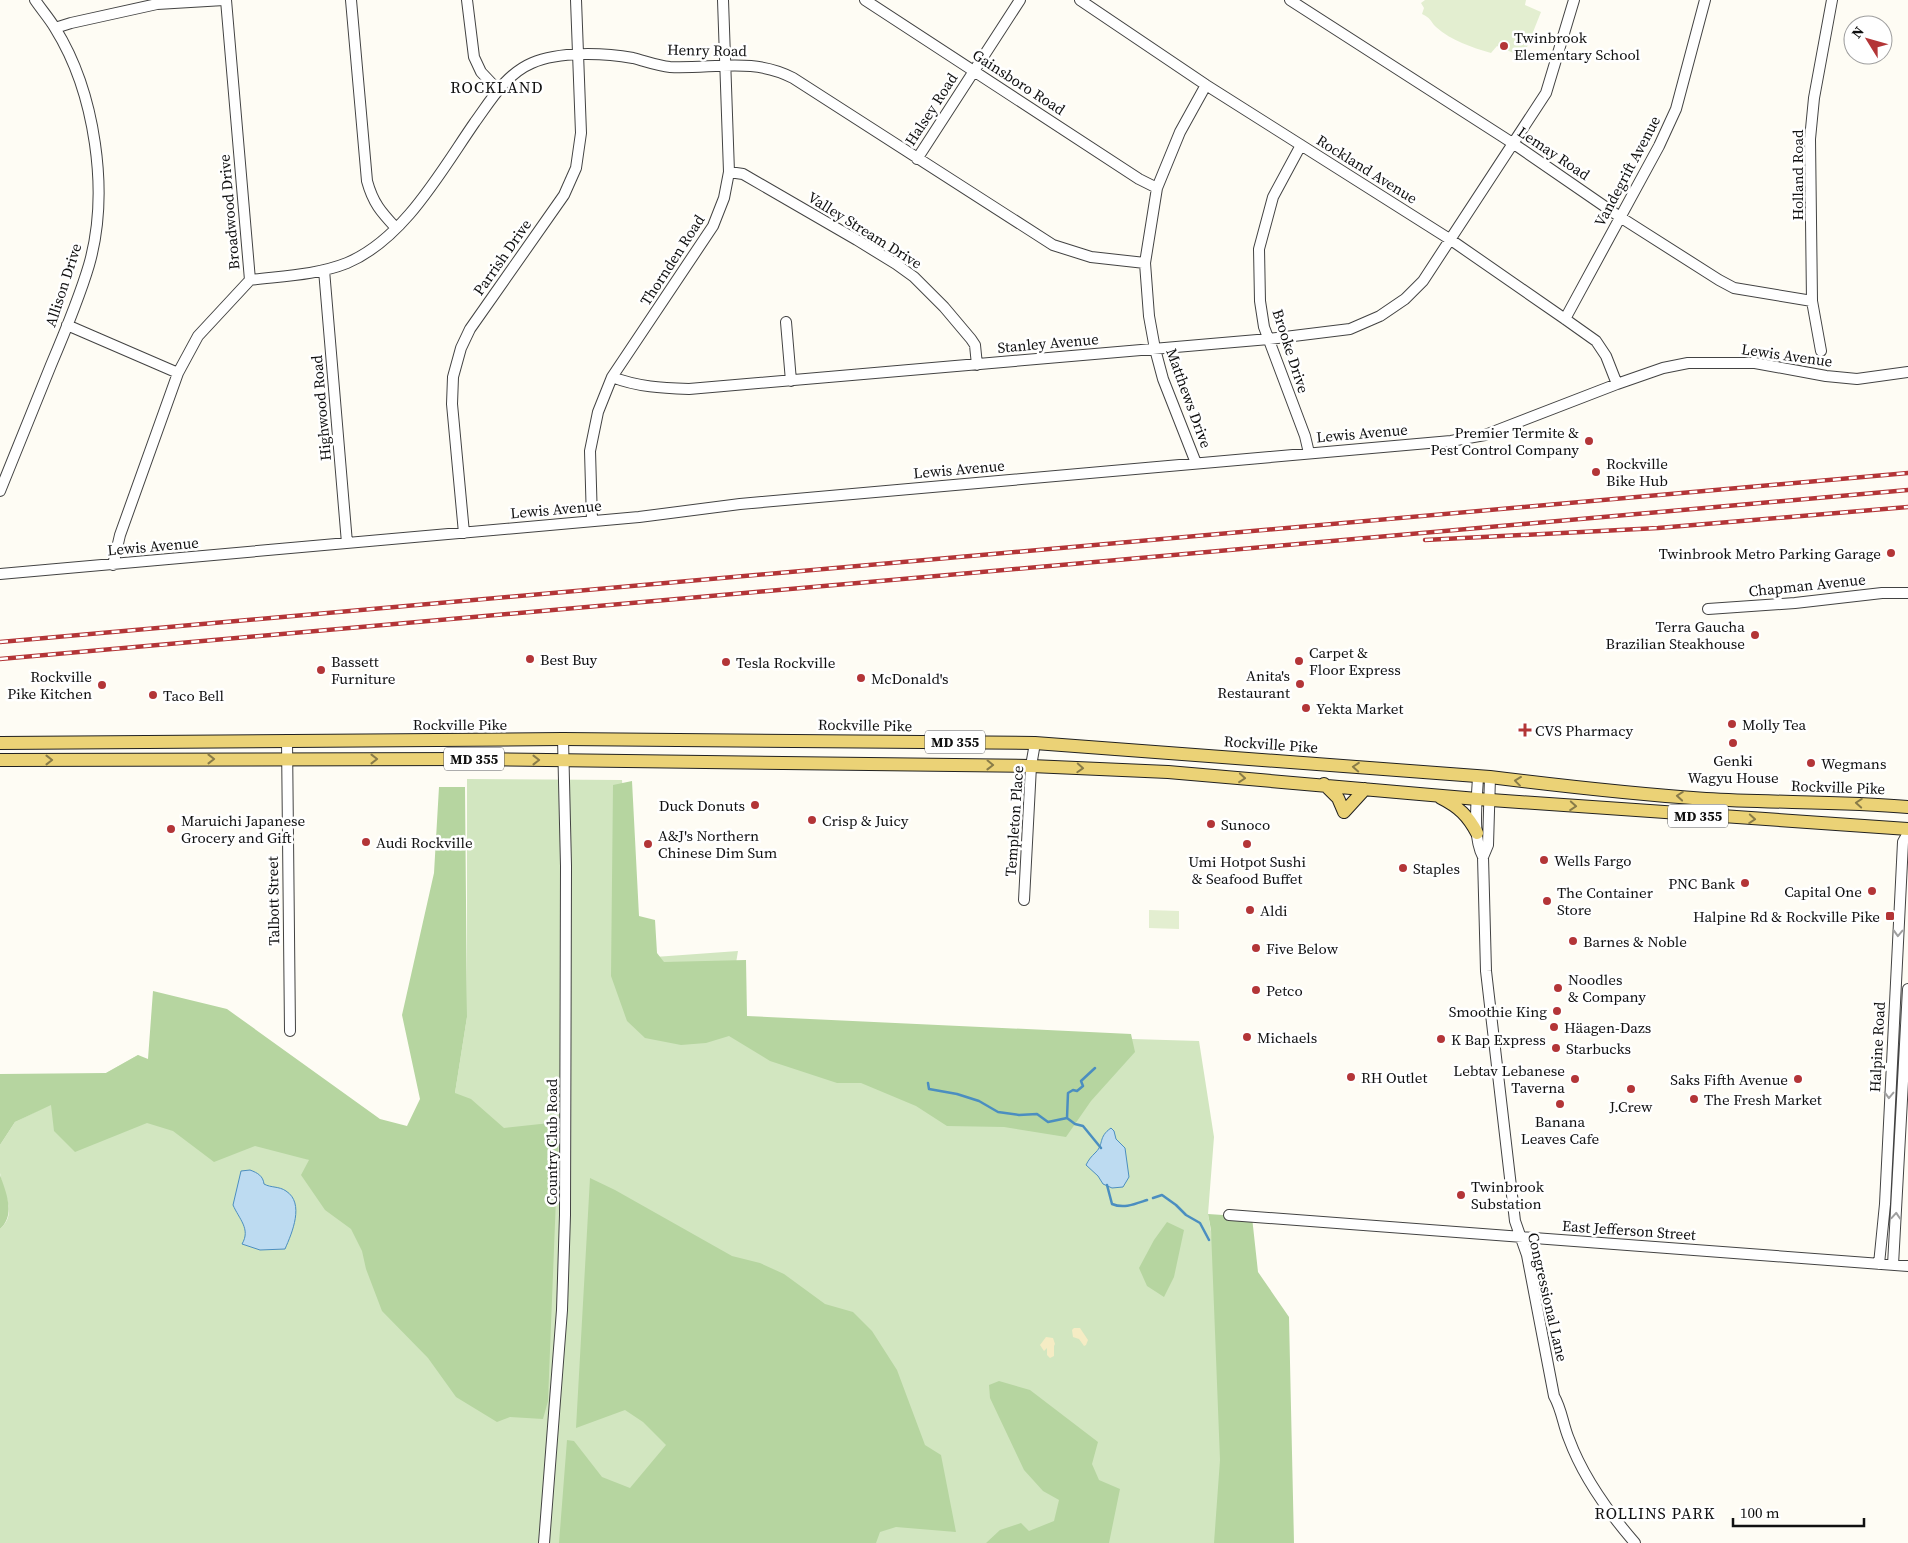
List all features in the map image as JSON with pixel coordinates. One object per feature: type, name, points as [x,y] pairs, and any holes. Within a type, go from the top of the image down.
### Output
[{"type":"main road","name":"Rockville Pike","points":[[0,742],[563,740],[1035,743],[1484,777],[1706,799],[1849,802],[1908,807]]},
{"type":"main road","points":[[427,741],[427,759]]},
{"type":"main road","name":"MD 355","points":[[0,760],[287,758],[1031,766],[1168,772],[1324,784],[1483,800],[1908,829]]},
{"type":"main road","points":[[1324,784],[1338,798],[1344,812],[1365,789]]},
{"type":"main road","points":[[1434,795],[1464,812],[1477,833]]},
{"type":"street","name":"Allison Drive","points":[[0,491],[67,325],[89,264],[96,226],[98,184],[93,132],[84,96],[72,61],[55,28],[35,0]]},
{"type":"street","points":[[55,28],[156,4],[225,0]]},
{"type":"street","name":"Broadwood Drive","points":[[112,565],[120,535],[178,373],[198,336],[250,280],[225,0]]},
{"type":"street","points":[[351,0],[367,181],[371,197],[377,208],[396,228]]},
{"type":"street","points":[[466,0],[474,57],[480,72],[498,90]]},
{"type":"street","name":"Parrish Drive","points":[[464,533],[452,404],[453,377],[461,348],[470,329],[564,194],[576,168],[581,133],[576,0]]},
{"type":"street","name":"Thornden Road","points":[[592,521],[590,451],[598,412],[612,377],[713,226],[724,198],[729,172],[722,0]]},
{"type":"street","name":"Gainsboro Road","points":[[865,0],[1139,179],[1157,188]]},
{"type":"street","name":"Halsey Road","points":[[917,159],[1020,0]]},
{"type":"street","name":"Rockland Avenue","points":[[1080,0],[1206,85],[1451,240],[1596,341],[1606,356],[1617,384]]},
{"type":"street","name":"Lemay Road","points":[[1290,0],[1514,144],[1620,217],[1719,280],[1734,288],[1812,302]]},
{"type":"street","name":"Stanley Avenue","points":[[612,377],[630,384],[654,388],[689,390],[1155,349],[1350,329],[1380,316],[1405,299],[1423,281],[1451,240],[1546,93],[1574,0]]},
{"type":"street","name":"Vandegrift Avenue","points":[[1565,319],[1659,146],[1676,109],[1705,0]]},
{"type":"street","name":"Holland Road","points":[[1821,351],[1812,302],[1810,139],[1814,98],[1832,0]]},
{"type":"street","name":"Henry Road","points":[[250,280],[324,270],[346,263],[378,246],[416,205],[498,90],[515,72],[533,62],[553,57],[609,54],[669,67],[761,66],[778,70],[1052,245],[1091,257],[1145,263]]},
{"type":"street","name":"Matthews Drive","points":[[1196,463],[1163,379],[1155,349],[1149,316],[1145,263],[1157,188],[1180,132],[1206,85]]},
{"type":"street","name":"Brooke Drive","points":[[1301,145],[1273,197],[1259,249],[1260,301],[1264,327],[1305,436],[1309,453]]},
{"type":"street","name":"Valley Stream Drive","points":[[729,172],[743,174],[751,178],[857,240],[914,277],[944,307],[971,339],[974,345],[977,365]]},
{"type":"street","name":"Highwood Road","points":[[324,270],[347,543]]},
{"type":"street","points":[[786,322],[791,381]]},
{"type":"street","points":[[67,325],[178,373]]},
{"type":"street","name":"Lewis Avenue","points":[[0,574],[639,517],[740,504],[1450,441],[1485,435],[1663,368],[1697,362],[1755,363],[1826,376],[1858,379],[1908,372]]},
{"type":"street","name":"Chapman Avenue","points":[[1708,609],[1795,603],[1882,592],[1908,593]]},
{"type":"street","name":"Talbott Street","points":[[287,740],[290,1031]]},
{"type":"street","name":"Country Club Road","points":[[544,1543],[562,1310],[565,1215],[563,740]]},
{"type":"street","name":"Templeton Place","points":[[1024,900],[1031,766],[1035,743]]},
{"type":"street","name":"Congressional Lane","points":[[1483,857],[1478,847],[1477,833],[1483,800],[1484,777]]},
{"type":"street","name":"Congressional Lane","points":[[1483,800],[1488,845],[1483,857],[1486,971],[1514,1212],[1527,1255],[1554,1396],[1560,1406],[1569,1441],[1586,1474],[1620,1526],[1635,1543]]},
{"type":"street","name":"Halpine Road","points":[[1879,1264],[1885,1204],[1903,842],[1908,833]]},
{"type":"street","name":"Halpine Road","points":[[1893,1265],[1908,989]]},
{"type":"street","name":"East Jefferson Street","points":[[1229,1215],[1908,1266]]},
{"type":"green space","points":[[1425,0],[1526,0],[1525,5],[1541,12],[1523,57],[1497,46],[1491,53],[1455,40],[1436,27],[1422,14],[1424,8],[1421,3]]},
{"type":"green space","points":[[467,779],[622,780],[633,922],[641,958],[738,951],[727,1018],[862,1031],[1199,1041],[1214,1137],[1208,1214],[1265,1543],[0,1543],[0,1229],[6,1223],[9,1209],[0,1173],[0,1145],[15,1122],[138,1055],[289,1153],[310,1160],[338,1176],[455,1093],[467,1017]]},
{"type":"green space","points":[[632,781],[639,916],[655,920],[657,953],[664,962],[746,960],[747,1016],[1131,1034],[1135,1052],[1091,1101],[1066,1137],[1004,1127],[947,1126],[916,1106],[861,1083],[837,1083],[770,1061],[729,1036],[706,1043],[681,1045],[645,1038],[627,1021],[611,976],[613,785]]},
{"type":"green space","points":[[439,787],[465,787],[467,1017],[455,1093],[471,1099],[504,1128],[559,1122],[548,1401],[543,1419],[510,1417],[497,1422],[456,1397],[428,1358],[382,1311],[366,1269],[362,1251],[351,1229],[325,1210],[301,1175],[309,1160],[255,1146],[214,1162],[173,1131],[147,1123],[75,1152],[54,1131],[51,1105],[15,1122],[0,1145],[0,1074],[106,1073],[138,1055],[148,1059],[153,991],[227,1009],[380,1119],[407,1126],[420,1099],[402,1015],[434,873]]},
{"type":"green space","points":[[1149,910],[1179,911],[1179,929],[1149,928]]},
{"type":"green space","points":[[0,1175],[7,1196],[9,1210],[8,1217],[0,1229]]},
{"type":"green space","points":[[590,1178],[615,1190],[732,1256],[760,1263],[784,1274],[825,1304],[853,1312],[872,1331],[897,1370],[925,1445],[941,1455],[956,1532],[896,1527],[880,1532],[876,1543],[559,1543],[567,1440],[574,1441],[602,1477],[630,1488],[666,1445],[643,1422],[625,1410],[576,1428]]},
{"type":"green space","points":[[1208,1214],[1252,1217],[1258,1272],[1289,1317],[1294,1543],[1214,1543],[1220,1460],[1211,1230]]},
{"type":"green space","points":[[1167,1222],[1184,1230],[1174,1277],[1164,1297],[1147,1286],[1139,1268],[1154,1240]]},
{"type":"green space","points":[[999,1381],[1030,1390],[1098,1442],[1092,1464],[1099,1480],[1120,1489],[1109,1543],[986,1543],[1000,1530],[1021,1523],[1029,1531],[1054,1521],[1059,1500],[1043,1491],[1024,1470],[990,1398],[989,1385]]},
{"type":"sand","points":[[1080,1328],[1088,1340],[1086,1345],[1084,1346],[1079,1339],[1073,1337],[1072,1330]]},
{"type":"sand","points":[[1046,1337],[1053,1338],[1055,1344],[1054,1356],[1050,1358],[1047,1355],[1047,1348],[1044,1351],[1040,1345]]},
{"type":"water","points":[[1111,1128],[1116,1139],[1125,1148],[1129,1177],[1123,1187],[1112,1188],[1103,1184],[1098,1176],[1086,1165],[1100,1146],[1104,1134]]},
{"type":"water","points":[[250,1170],[260,1175],[264,1184],[281,1188],[292,1196],[296,1210],[295,1218],[285,1249],[260,1250],[242,1244],[245,1229],[233,1205],[241,1171]]},
{"type":"waterway","points":[[1095,1068],[1081,1081],[1083,1086],[1077,1091],[1073,1090],[1068,1093],[1067,1118],[1075,1124],[1083,1126],[1101,1148]]},
{"type":"waterway","points":[[928,1083],[929,1089],[957,1094],[979,1101],[998,1112],[1019,1115],[1037,1114],[1048,1122],[1067,1118]]},
{"type":"waterway","points":[[1107,1185],[1112,1204],[1125,1206],[1147,1200]]},
{"type":"waterway","points":[[1153,1198],[1162,1195],[1176,1205],[1186,1215],[1200,1223],[1209,1240]]},
{"type":"railway","points":[[0,642],[1908,473]]},
{"type":"railway","points":[[0,659],[1908,490]]},
{"type":"railway","points":[[1425,540],[1658,528],[1908,507]]},
{"type":"place","name":"Twinbrook Elementary School","points":[[1504,46]]},
{"type":"place","name":"Premier Termite & Pest Control Company","points":[[1589,441]]},
{"type":"place","name":"Rockville Bike Hub","points":[[1596,472]]},
{"type":"place","name":"Twinbrook Metro Parking Garage","points":[[1891,553]]},
{"type":"place","name":"Terra Gaucha Brazilian Steakhouse","points":[[1755,635]]},
{"type":"place","name":"Best Buy","points":[[530,659]]},
{"type":"place","name":"Carpet & Floor Express","points":[[1299,661]]},
{"type":"place","name":"Tesla Rockville","points":[[726,662]]},
{"type":"place","name":"Bassett Furniture","points":[[321,670]]},
{"type":"place","name":"McDonald's","points":[[861,678]]},
{"type":"place","name":"Anita's Restaurant","points":[[1300,684]]},
{"type":"place","name":"Rockville Pike Kitchen","points":[[102,685]]},
{"type":"place","name":"Taco Bell","points":[[153,695]]},
{"type":"place","name":"Yekta Market","points":[[1306,708]]},
{"type":"place","name":"Molly Tea","points":[[1732,724]]},
{"type":"place","name":"CVS Pharmacy","points":[[1525,730]]},
{"type":"place","name":"Genki Wagyu House","points":[[1733,743]]},
{"type":"place","name":"Wegmans","points":[[1811,763]]},
{"type":"place","name":"Duck Donuts","points":[[755,805]]},
{"type":"place","name":"Crisp & Juicy","points":[[812,820]]},
{"type":"place","name":"Sunoco","points":[[1211,824]]},
{"type":"place","name":"Maruichi Japanese Grocery and Gift","points":[[171,829]]},
{"type":"place","name":"Audi Rockville","points":[[366,842]]},
{"type":"place","name":"A&J's Northern Chinese Dim Sum","points":[[648,844]]},
{"type":"place","name":"Umi Hotpot Sushi & Seafood Buffet","points":[[1247,844]]},
{"type":"place","name":"Wells Fargo","points":[[1544,860]]},
{"type":"place","name":"Staples","points":[[1403,868]]},
{"type":"place","name":"PNC Bank","points":[[1745,883]]},
{"type":"place","name":"Capital One","points":[[1872,891]]},
{"type":"place","name":"The Container Store","points":[[1547,901]]},
{"type":"place","name":"Aldi","points":[[1250,910]]},
{"type":"place","name":"Halpine Rd & Rockville Pike","points":[[1890,916]]},
{"type":"place","name":"Barnes & Noble","points":[[1573,941]]},
{"type":"place","name":"Five Below","points":[[1256,948]]},
{"type":"place","name":"Noodles & Company","points":[[1558,988]]},
{"type":"place","name":"Petco","points":[[1256,990]]},
{"type":"place","name":"Smoothie King","points":[[1557,1011]]},
{"type":"place","name":"Häagen-Dazs","points":[[1554,1027]]},
{"type":"place","name":"Michaels","points":[[1247,1037]]},
{"type":"place","name":"K Bap Express","points":[[1441,1039]]},
{"type":"place","name":"Starbucks","points":[[1556,1048]]},
{"type":"place","name":"RH Outlet","points":[[1351,1077]]},
{"type":"place","name":"Lebtav Lebanese Taverna","points":[[1575,1079]]},
{"type":"place","name":"Saks Fifth Avenue","points":[[1798,1079]]},
{"type":"place","name":"J.Crew","points":[[1631,1089]]},
{"type":"place","name":"The Fresh Market","points":[[1694,1099]]},
{"type":"place","name":"Banana Leaves Cafe","points":[[1560,1104]]},
{"type":"place","name":"Twinbrook Substation","points":[[1461,1195]]},
{"type":"district","name":"ROCKLAND","points":[[497,87]]},
{"type":"district","name":"ROLLINS PARK","points":[[1655,1513]]}]
